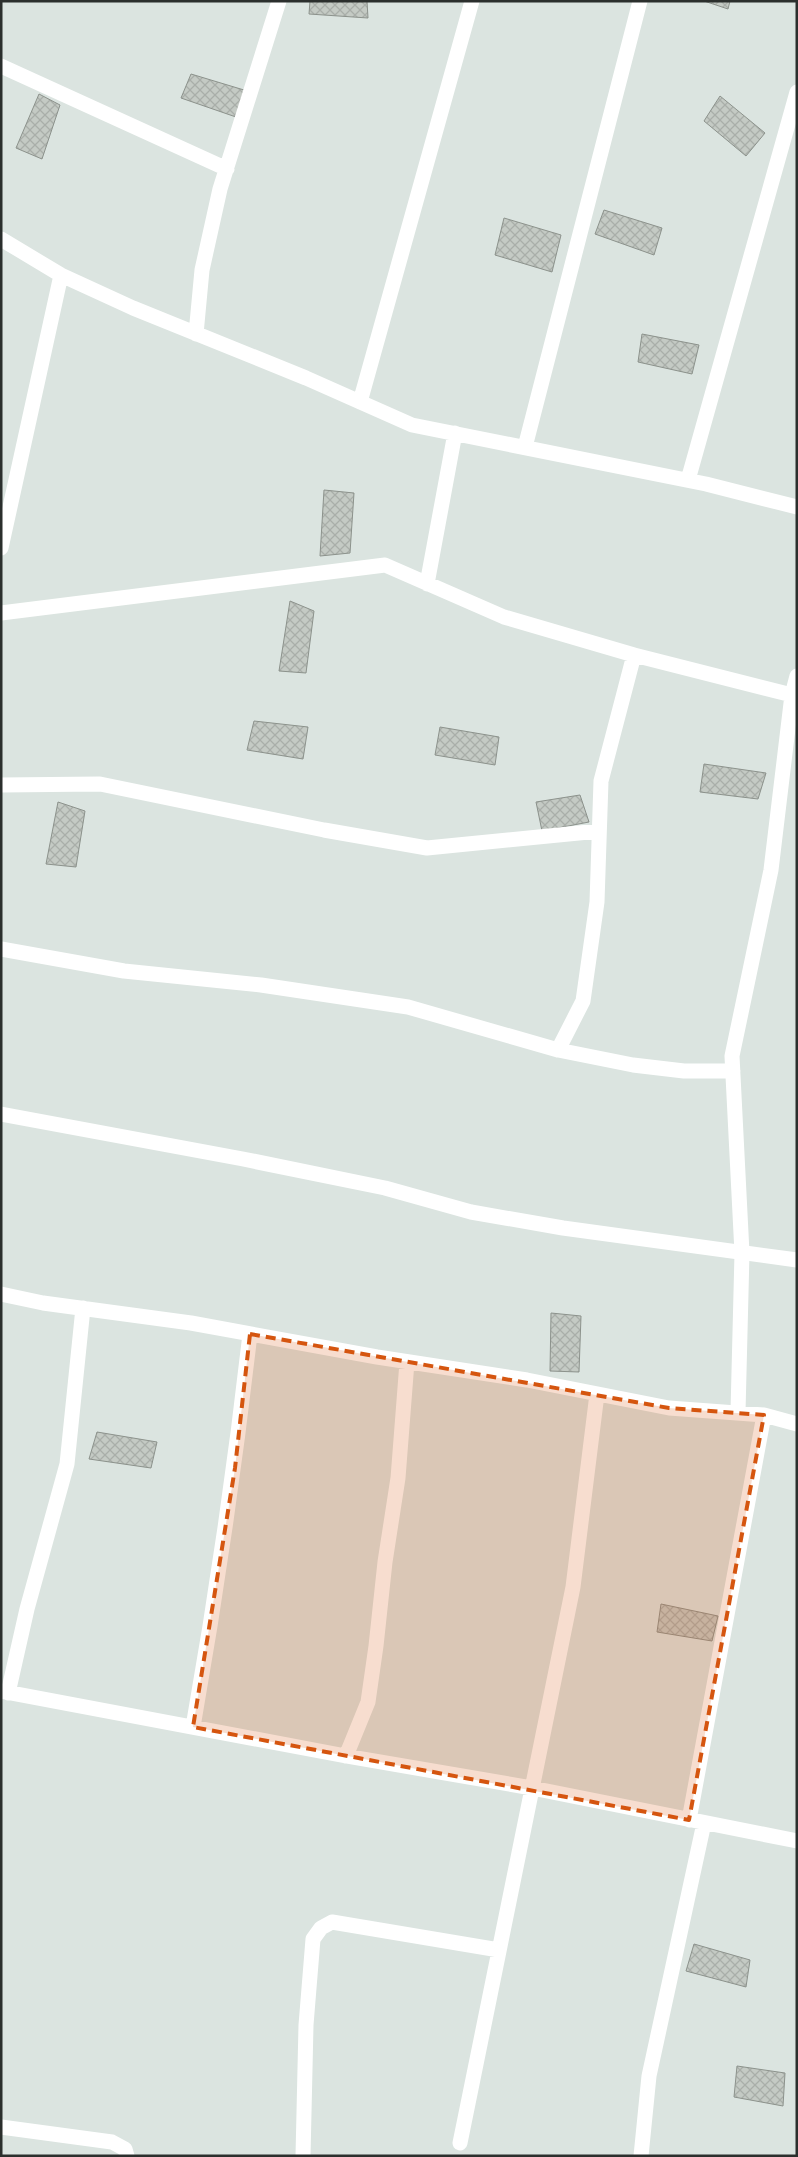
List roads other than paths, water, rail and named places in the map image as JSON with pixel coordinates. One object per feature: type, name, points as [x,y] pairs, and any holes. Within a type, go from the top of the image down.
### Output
[{"type":"street","points":[[196,334],[202,270],[220,189],[279,1]]},
{"type":"street","points":[[360,402],[472,1]]},
{"type":"street","points":[[525,448],[640,1]]},
{"type":"street","points":[[1,66],[227,169]]},
{"type":"street","points":[[688,480],[797,92]]},
{"type":"street","points":[[1,239],[61,275],[133,308],[412,425],[688,480],[797,508]]},
{"type":"street","points":[[1,548],[12,506],[46,336],[61,275]]},
{"type":"street","points":[[428,584],[455,433]]},
{"type":"street","points":[[1,612],[385,565],[504,617],[634,655],[792,695]]},
{"type":"street","points":[[558,1050],[583,1001],[596,902],[601,781],[634,655]]},
{"type":"street","points":[[738,1412],[742,1253],[732,1056],[771,870],[792,695],[797,676]]},
{"type":"street","points":[[1,786],[100,784],[324,830],[427,848],[600,831]]},
{"type":"street","points":[[1,949],[124,971],[261,985],[408,1007],[558,1050],[641,1066],[684,1071],[733,1071]]},
{"type":"street","points":[[1,1114],[244,1159],[376,1186],[471,1212],[564,1228],[797,1260]]},
{"type":"street","points":[[1,1294],[190,1323],[407,1362],[527,1380],[669,1408],[764,1415],[797,1424]]},
{"type":"street","points":[[83,1308],[67,1464],[5,1692],[346,1756],[532,1788],[797,1841]]},
{"type":"street","points":[[193,1728],[214,1610],[235,1468],[250,1334]]},
{"type":"street","points":[[346,1756],[368,1702],[385,1562],[398,1478],[407,1362]]},
{"type":"street","points":[[460,2143],[573,1587],[597,1394]]},
{"type":"street","points":[[641,2156],[649,2076],[696,1821],[764,1415]]},
{"type":"street","points":[[303,2156],[306,2025],[313,1939],[320,1928],[332,1922],[499,1950]]},
{"type":"street","points":[[1,2127],[112,2142],[125,2149],[127,2156]]}]
